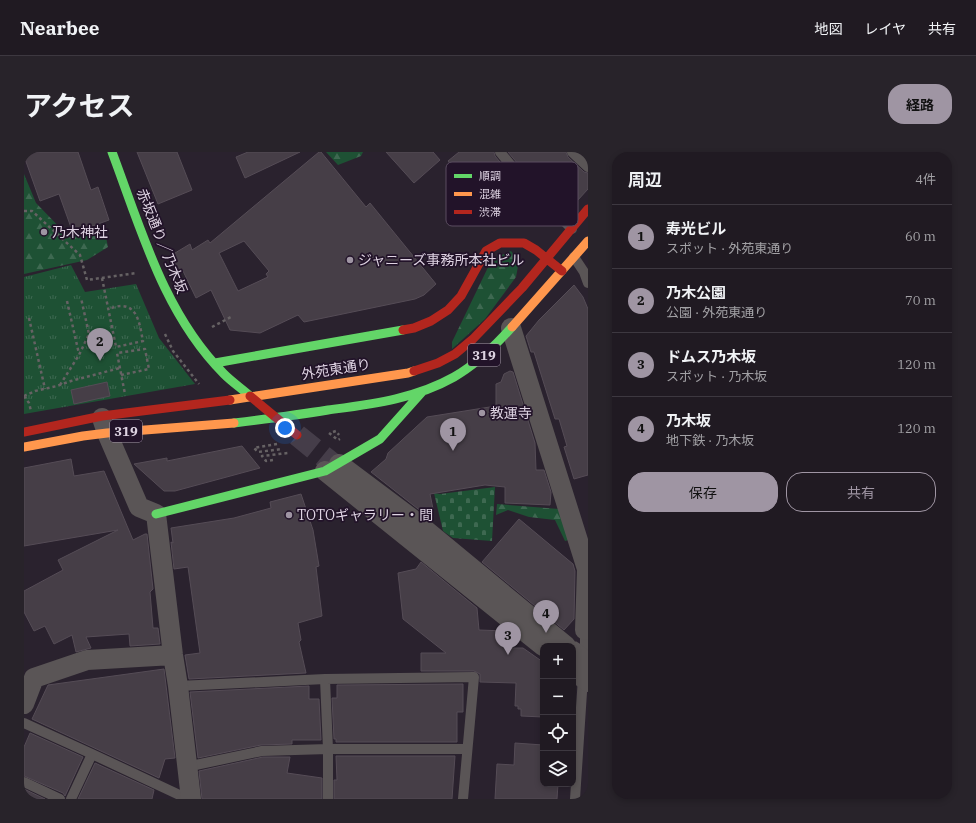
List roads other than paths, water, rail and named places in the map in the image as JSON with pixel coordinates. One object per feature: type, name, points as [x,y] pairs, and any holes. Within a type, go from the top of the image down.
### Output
[{"type":"main road","name":"赤坂通り／乃木坂","points":[[114,153],[158,275],[178,314],[196,342],[224,374],[297,435]]},
{"type":"main road","name":"外苑東通り","points":[[578,222],[588,209]]},
{"type":"main road","name":"外苑東通り","points":[[24,448],[83,436],[104,425],[208,403],[408,373],[438,364],[464,347],[522,288],[574,226]]},
{"type":"main road","name":"外苑東通り","points":[[24,432],[104,425],[229,424],[396,401],[422,392],[454,378],[487,353],[588,241]]},
{"type":"main road","points":[[214,363],[414,328],[431,321],[448,310],[461,296],[486,251],[500,243],[524,243],[536,250],[562,271]]},
{"type":"main road","points":[[156,514],[332,467],[380,439],[422,392]]},
{"type":"street","points":[[511,328],[587,569],[586,630]]},
{"type":"street","points":[[104,425],[139,507],[156,514],[178,686],[189,799]]},
{"type":"street","points":[[332,467],[540,643]]},
{"type":"street","points":[[332,467],[411,518],[562,643]]},
{"type":"street","points":[[24,704],[30,675],[87,660],[173,655]]},
{"type":"lane","points":[[500,152],[508,162]]},
{"type":"lane","points":[[572,152],[588,167]]},
{"type":"lane","points":[[569,226],[572,229]]},
{"type":"lane","points":[[574,257],[584,272],[588,283]]},
{"type":"lane","points":[[575,799],[582,668],[586,630]]},
{"type":"lane","points":[[178,686],[325,679],[474,677],[464,799]]},
{"type":"lane","points":[[325,679],[328,749],[328,799]]},
{"type":"lane","points":[[24,724],[189,799]]},
{"type":"lane","points":[[186,767],[262,752],[328,749],[467,749]]},
{"type":"lane","points":[[71,799],[92,754]]},
{"type":"lane","points":[[24,782],[60,799]]},
{"type":"tunnel","points":[[297,435],[349,477]]},
{"type":"place","name":"乃木神社","points":[[44,232]]},
{"type":"place","name":"ジャニーズ事務所本社ビル","points":[[350,260]]},
{"type":"place","name":"乃木公園","points":[[100,361]]},
{"type":"place","name":"教運寺","points":[[482,413]]},
{"type":"place","name":"寿光ビル","points":[[453,451]]},
{"type":"place","name":"TOTOギャラリー・間","points":[[289,515]]},
{"type":"place","name":"乃木坂","points":[[546,633]]},
{"type":"place","name":"ドムス乃木坂","points":[[508,655]]}]
